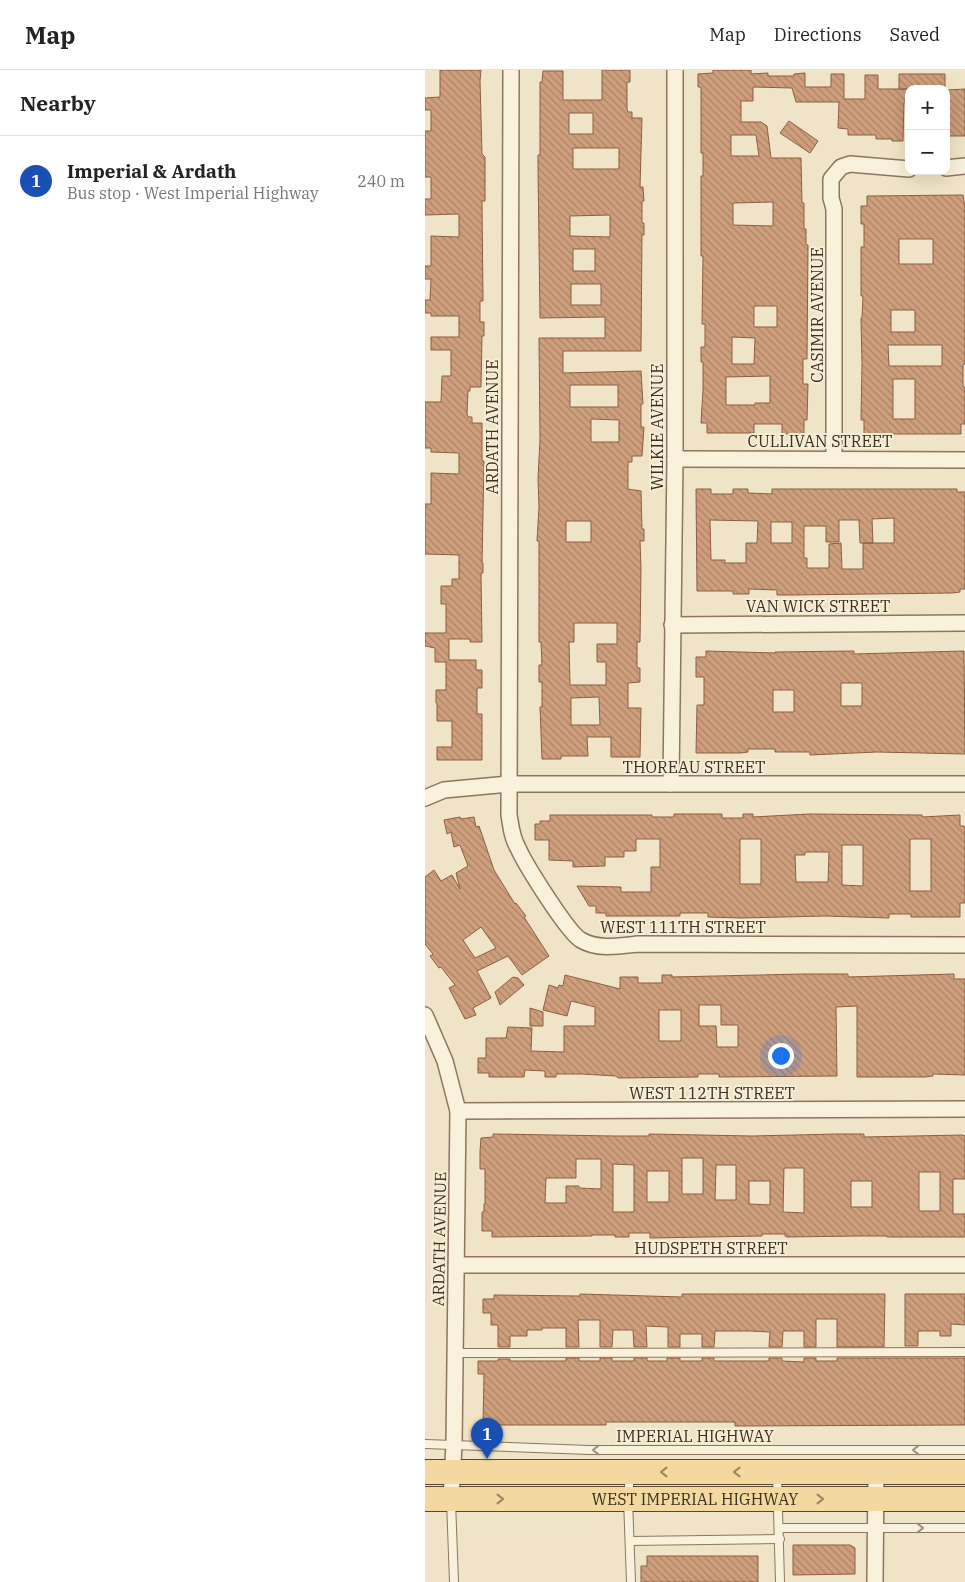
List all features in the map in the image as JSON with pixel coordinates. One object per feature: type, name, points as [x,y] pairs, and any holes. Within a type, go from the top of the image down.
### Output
[{"type":"main road","name":"WEST IMPERIAL HIGHWAY","points":[[425,1472],[965,1472]]},
{"type":"main road","name":"WEST IMPERIAL HIGHWAY","points":[[425,1499],[965,1499]]},
{"type":"street","name":"ARDATH AVENUE","points":[[509,784],[511,70]]},
{"type":"street","name":"WILKIE AVENUE","points":[[671,784],[675,459],[675,70]]},
{"type":"street","name":"CASIMIR AVENUE","points":[[834,459],[834,210],[831,198],[831,178],[841,167],[850,164],[905,169]]},
{"type":"street","points":[[950,168],[965,166]]},
{"type":"street","name":"CULLIVAN STREET","points":[[675,459],[965,460]]},
{"type":"street","name":"VAN WICK STREET","points":[[672,625],[965,623]]},
{"type":"street","name":"THOREAU STREET","points":[[425,798],[444,790],[509,784],[965,784]]},
{"type":"street","name":"WEST 111TH STREET","points":[[509,784],[509,815],[512,833],[518,849],[569,929],[580,940],[596,946],[638,944],[965,945]]},
{"type":"street","name":"ARDATH AVENUE","points":[[425,1016],[445,1061],[458,1111],[456,1353],[451,1499]]},
{"type":"street","name":"WEST 112TH STREET","points":[[458,1111],[965,1110]]},
{"type":"street","name":"HUDSPETH STREET","points":[[457,1265],[965,1265]]},
{"type":"street","points":[[875,1582],[876,1472]]},
{"type":"lane","points":[[456,1353],[965,1352]]},
{"type":"lane","name":"IMPERIAL HIGHWAY","points":[[425,1444],[589,1450],[965,1450]]},
{"type":"lane","points":[[630,1472],[628,1499],[631,1582]]},
{"type":"lane","points":[[777,1472],[780,1582]]},
{"type":"lane","points":[[451,1499],[454,1582]]},
{"type":"lane","points":[[779,1528],[965,1528]]},
{"type":"lane","points":[[630,1541],[780,1539]]},
{"type":"building","points":[[440,70],[481,70],[482,154],[485,157],[485,201],[482,201],[483,301],[480,301],[480,322],[484,322],[484,336],[482,336],[481,387],[470,387],[470,391],[468,391],[467,414],[468,417],[472,417],[472,423],[482,423],[482,461],[484,461],[483,573],[481,573],[482,642],[470,642],[470,639],[449,639],[449,660],[476,660],[476,670],[482,670],[482,688],[477,688],[477,714],[482,714],[482,760],[437,760],[437,747],[452,747],[452,721],[437,721],[436,690],[446,690],[446,662],[435,662],[435,648],[425,646],[425,633],[446,633],[446,604],[441,604],[441,586],[452,586],[452,579],[459,579],[459,555],[425,554],[425,504],[431,504],[431,473],[459,474],[459,453],[431,452],[431,448],[425,448],[425,402],[441,402],[442,376],[451,376],[451,350],[431,350],[431,337],[459,337],[459,316],[431,316],[431,313],[425,313],[425,300],[430,300],[431,279],[425,279],[425,266],[431,266],[431,236],[459,237],[459,214],[425,215],[425,199],[431,199],[431,177],[425,177],[425,131],[431,131],[431,110],[425,110],[425,98],[440,97]]},
{"type":"building","points":[[602,70],[630,70],[630,82],[627,82],[627,109],[628,112],[632,112],[632,118],[642,118],[640,187],[643,187],[642,223],[644,223],[644,235],[642,235],[641,351],[563,351],[563,373],[641,371],[643,404],[641,404],[641,427],[644,427],[642,456],[632,456],[632,462],[628,462],[628,489],[641,491],[642,529],[644,529],[644,541],[640,541],[640,642],[637,642],[637,668],[640,668],[640,682],[628,683],[628,708],[641,708],[640,757],[611,757],[611,737],[587,737],[588,756],[561,756],[561,759],[542,759],[540,707],[542,707],[542,682],[539,682],[539,665],[542,665],[541,642],[539,642],[539,541],[537,541],[540,439],[539,338],[605,338],[605,317],[540,318],[538,155],[540,155],[540,82],[542,82],[543,71],[563,71],[563,100],[602,100]],"holes":[[[569,113],[593,113],[593,134],[569,134]],[[573,148],[619,148],[619,169],[573,169]],[[610,215],[610,237],[570,236],[570,216]],[[573,249],[595,249],[595,271],[573,271]],[[571,284],[601,284],[601,305],[571,305]],[[570,385],[618,385],[618,407],[570,407]],[[591,419],[619,420],[619,442],[591,442]],[[566,521],[591,521],[591,542],[566,542]],[[574,623],[617,623],[617,644],[597,644],[597,662],[606,662],[606,685],[570,685],[569,642],[574,642]],[[599,697],[600,725],[571,725],[571,698]]]},
{"type":"building","points":[[713,70],[751,70],[751,74],[768,73],[768,76],[794,76],[794,74],[805,73],[805,87],[831,87],[831,74],[844,74],[844,99],[865,99],[865,75],[878,75],[878,89],[905,89],[903,141],[876,139],[876,135],[848,135],[848,129],[838,128],[839,102],[796,102],[792,88],[753,87],[753,101],[741,101],[741,122],[761,122],[767,126],[771,158],[801,158],[804,229],[806,229],[806,245],[808,245],[807,359],[803,359],[803,384],[808,384],[807,420],[804,420],[804,434],[782,434],[782,424],[754,424],[754,433],[707,433],[707,423],[701,423],[703,362],[701,362],[701,347],[705,347],[705,324],[702,324],[701,176],[703,176],[703,153],[701,153],[701,87],[698,87],[698,74],[713,73]],"holes":[[[731,135],[756,135],[759,156],[731,156]],[[773,202],[773,226],[733,225],[733,203]],[[754,306],[777,306],[777,327],[754,327]],[[732,337],[755,338],[754,364],[732,364]],[[770,376],[770,403],[726,405],[726,377]]]},
{"type":"building","points":[[899,74],[945,74],[945,85],[905,85],[905,89],[899,89]]},
{"type":"building","points":[[965,89],[965,136],[950,136],[950,90]]},
{"type":"building","points":[[789,121],[818,141],[810,153],[780,133]]},
{"type":"building","points":[[963,195],[965,207],[965,364],[963,364],[963,387],[965,387],[965,424],[961,424],[961,434],[864,434],[864,420],[861,420],[861,318],[863,296],[861,296],[861,247],[864,247],[864,224],[861,224],[861,206],[867,206],[867,196]],"holes":[[[899,239],[933,239],[933,264],[899,264]],[[891,310],[915,310],[915,332],[891,332]],[[888,345],[942,345],[942,366],[889,366]],[[893,379],[915,379],[915,419],[893,419]]]},
{"type":"building","points":[[696,489],[711,489],[711,494],[733,494],[733,489],[748,489],[748,493],[772,494],[772,489],[957,489],[957,492],[965,492],[965,589],[960,589],[960,592],[777,595],[777,590],[749,589],[749,594],[733,594],[733,591],[697,591]],"holes":[[[894,518],[894,543],[873,543],[872,519]],[[710,520],[758,521],[757,543],[746,543],[746,563],[725,563],[725,560],[711,560]],[[839,520],[859,520],[860,543],[863,543],[863,569],[842,569],[841,543],[829,544],[829,568],[807,568],[807,558],[804,558],[804,526],[826,526],[826,542],[839,542]],[[771,522],[792,522],[792,543],[771,543]]]},
{"type":"building","points":[[706,651],[775,653],[854,651],[854,654],[964,651],[965,754],[877,752],[810,755],[810,752],[775,752],[775,749],[748,749],[748,752],[740,753],[696,753],[697,705],[704,705],[704,677],[696,677],[696,657],[706,657]],"holes":[[[841,683],[862,683],[862,706],[841,706]],[[773,690],[794,690],[794,712],[773,712]]]},
{"type":"building","points":[[674,814],[722,814],[722,818],[743,818],[743,814],[753,814],[753,817],[809,814],[922,815],[922,817],[960,815],[960,826],[964,826],[965,829],[965,903],[960,903],[960,917],[911,917],[911,914],[889,914],[889,918],[825,916],[742,918],[708,917],[708,913],[680,913],[680,916],[606,916],[606,913],[596,913],[596,906],[589,906],[577,886],[621,887],[621,892],[651,892],[651,867],[660,867],[660,839],[636,839],[636,851],[624,851],[624,857],[605,857],[605,866],[573,867],[573,861],[549,860],[549,840],[535,840],[535,824],[540,824],[540,821],[550,821],[550,815],[652,815],[652,817],[674,817]],"holes":[[[740,839],[761,839],[761,884],[740,884]],[[910,839],[931,839],[931,891],[910,891]],[[842,845],[863,845],[863,886],[842,885]],[[805,852],[829,852],[828,882],[796,882],[795,855],[805,855]]]},
{"type":"building","points":[[474,817],[476,827],[479,826],[494,870],[515,904],[526,916],[524,917],[549,956],[522,975],[508,956],[477,971],[491,998],[473,1008],[476,1015],[465,1019],[449,988],[455,985],[430,956],[433,954],[425,944],[425,877],[434,870],[441,881],[452,875],[460,889],[456,873],[468,866],[460,845],[454,847],[451,832],[447,834],[444,820]],"holes":[[[481,927],[496,948],[475,958],[463,940]]]},
{"type":"building","points":[[848,974],[848,977],[954,974],[954,979],[965,979],[965,1075],[933,1074],[933,1076],[925,1077],[857,1077],[857,1006],[836,1007],[837,1076],[719,1077],[719,1074],[698,1074],[698,1077],[618,1078],[616,1076],[556,1074],[556,1077],[545,1077],[545,1071],[525,1070],[524,1077],[489,1077],[489,1073],[478,1073],[478,1058],[486,1058],[486,1038],[506,1038],[508,1027],[532,1028],[531,1051],[564,1052],[564,1026],[595,1026],[595,1007],[571,1001],[567,1016],[543,1010],[549,985],[558,988],[559,985],[563,986],[565,975],[620,989],[620,977],[638,977],[638,983],[662,983],[662,975],[672,975],[672,977]],"holes":[[[699,1005],[721,1005],[721,1025],[738,1025],[738,1047],[717,1047],[716,1026],[699,1026]],[[659,1010],[681,1010],[681,1041],[659,1041]]]},
{"type":"building","points":[[513,977],[518,978],[524,985],[500,1005],[495,992]]},
{"type":"building","points":[[530,1008],[543,1012],[543,1026],[530,1026]]},
{"type":"building","points":[[493,1134],[752,1136],[864,1134],[864,1137],[962,1135],[965,1136],[965,1179],[953,1179],[953,1214],[965,1214],[965,1237],[787,1237],[785,1234],[762,1234],[762,1236],[650,1238],[650,1233],[629,1233],[629,1237],[592,1235],[492,1237],[492,1231],[482,1231],[482,1212],[484,1212],[485,1204],[485,1169],[480,1169],[480,1151],[481,1138],[493,1137]],"holes":[[[682,1158],[703,1158],[703,1194],[682,1194]],[[576,1159],[601,1159],[601,1189],[566,1186],[566,1203],[545,1203],[546,1178],[576,1178]],[[613,1164],[634,1165],[634,1212],[613,1212]],[[716,1165],[736,1165],[736,1200],[715,1200]],[[784,1168],[804,1168],[804,1213],[783,1212]],[[647,1171],[669,1171],[669,1202],[647,1202]],[[919,1172],[940,1172],[940,1211],[919,1211]],[[749,1181],[770,1181],[770,1205],[749,1204]],[[851,1181],[872,1181],[872,1207],[851,1207]]]},
{"type":"building","points":[[580,1294],[682,1297],[682,1294],[885,1294],[884,1347],[837,1347],[837,1319],[816,1319],[816,1347],[804,1347],[804,1331],[783,1331],[782,1347],[769,1347],[770,1332],[715,1331],[714,1347],[702,1347],[702,1334],[680,1334],[680,1347],[668,1347],[668,1327],[646,1326],[647,1347],[634,1347],[633,1330],[613,1330],[612,1347],[600,1347],[600,1320],[578,1320],[579,1347],[566,1347],[566,1328],[542,1328],[542,1330],[527,1330],[527,1336],[510,1336],[510,1347],[498,1347],[498,1325],[491,1325],[491,1313],[483,1313],[483,1299],[494,1299],[494,1295],[580,1296]]},
{"type":"building","points":[[905,1294],[965,1294],[965,1325],[951,1324],[951,1336],[940,1336],[940,1331],[918,1331],[918,1346],[905,1346]]},
{"type":"building","points":[[566,1358],[579,1358],[579,1361],[600,1361],[600,1358],[612,1358],[612,1361],[634,1361],[634,1358],[647,1358],[647,1361],[667,1361],[667,1358],[680,1358],[680,1361],[702,1361],[702,1358],[714,1358],[714,1361],[769,1361],[769,1358],[782,1358],[782,1361],[804,1362],[804,1358],[816,1358],[816,1361],[837,1361],[837,1358],[965,1358],[965,1425],[735,1426],[735,1422],[606,1422],[606,1425],[483,1425],[484,1374],[478,1374],[478,1361],[510,1359],[510,1361],[566,1361]]},
{"type":"building","points":[[793,1545],[850,1545],[855,1548],[855,1574],[793,1575]]},
{"type":"building","points":[[647,1556],[758,1556],[758,1582],[641,1582],[641,1566],[647,1566]]},
{"type":"place","name":"Imperial & Ardath","points":[[487,1459]]}]
